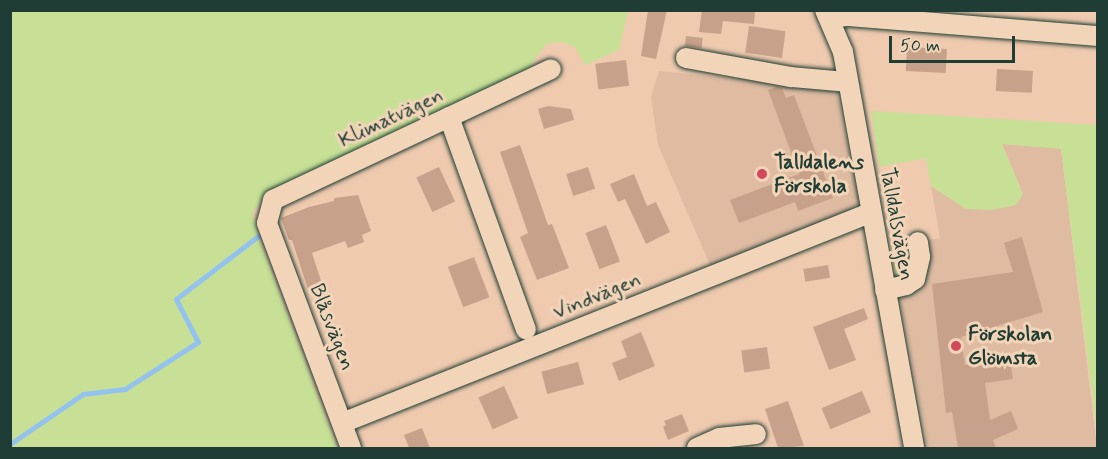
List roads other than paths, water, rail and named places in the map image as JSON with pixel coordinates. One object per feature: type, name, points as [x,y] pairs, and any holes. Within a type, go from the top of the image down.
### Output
[{"type":"street","points":[[827,14],[1098,36]]},
{"type":"street","name":"Talldalsvägen","points":[[827,14],[843,52],[870,213],[914,448]]},
{"type":"street","points":[[686,58],[791,77],[848,82]]},
{"type":"street","name":"Klimatvägen","points":[[267,223],[273,200],[551,69]]},
{"type":"street","points":[[449,117],[526,330]]},
{"type":"street","name":"Vindvägen","points":[[342,423],[870,213]]},
{"type":"street","name":"Blåsvägen","points":[[267,223],[351,448]]},
{"type":"street","points":[[885,290],[906,285],[915,279],[919,267],[918,242]]},
{"type":"street","points":[[697,448],[719,438],[756,434]]},
{"type":"waterway","points":[[10,444],[83,394],[125,389],[198,342],[176,299],[258,236]]},
{"type":"place","name":"Talldalens Förskola","points":[[762,174]]},
{"type":"place","name":"Förskolan Glömsta","points":[[956,346]]}]
